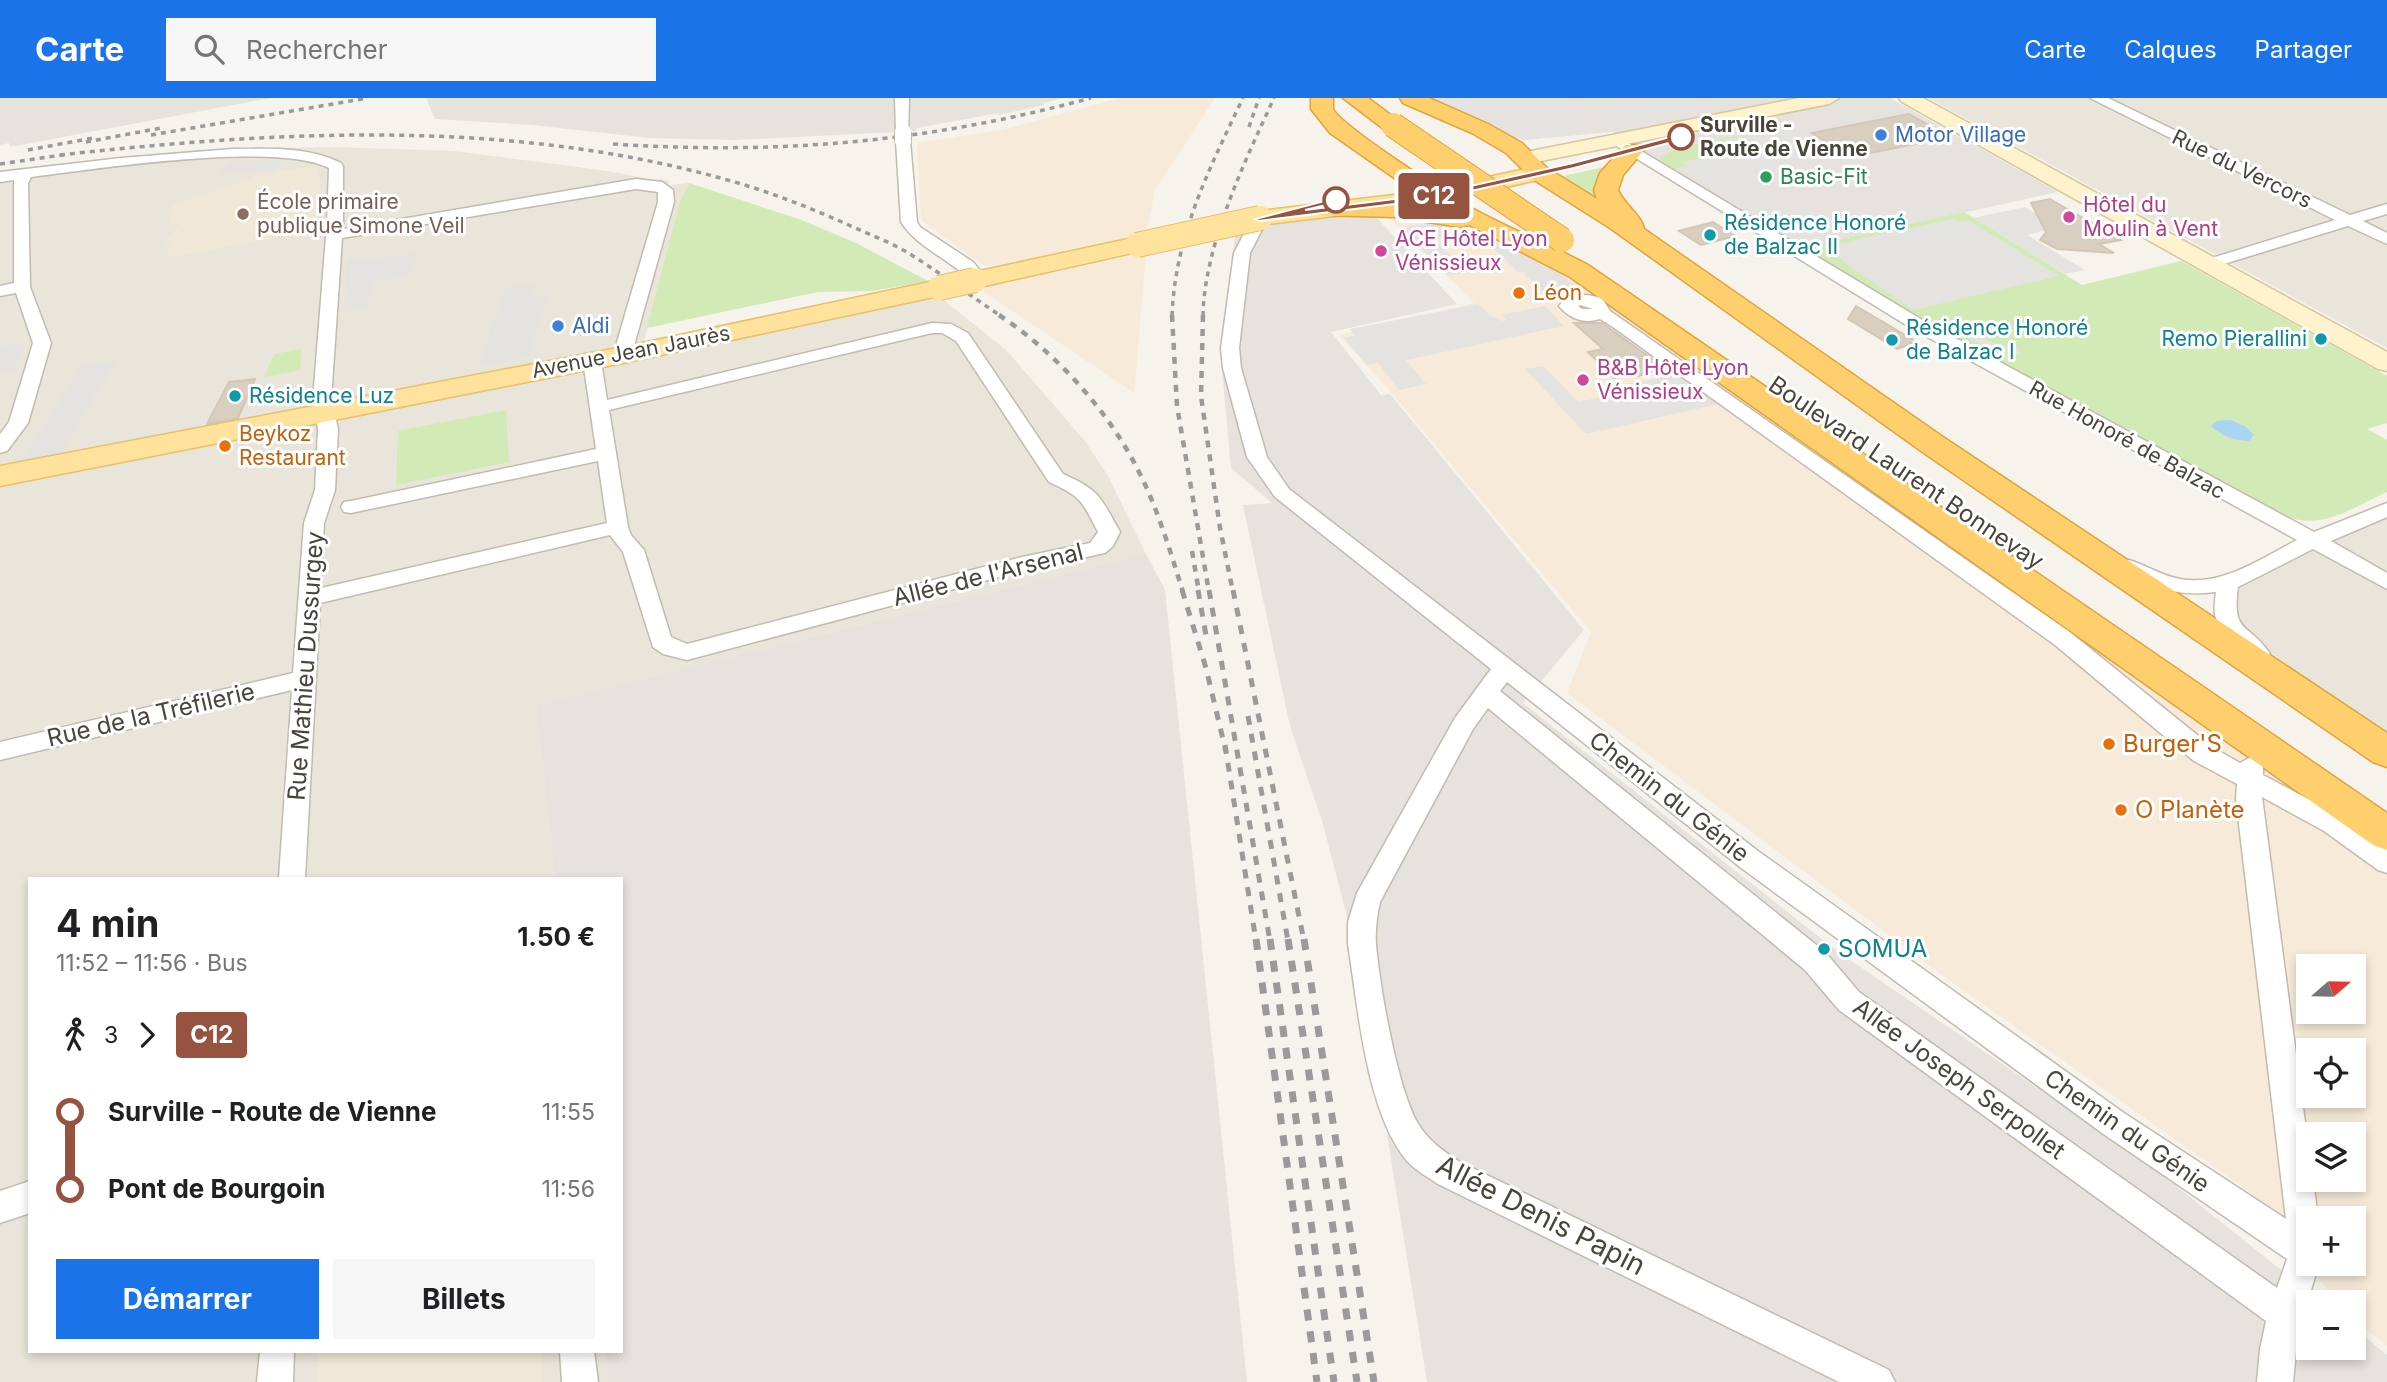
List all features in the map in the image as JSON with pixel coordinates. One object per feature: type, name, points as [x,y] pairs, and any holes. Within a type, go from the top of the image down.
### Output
[{"type":"highway","points":[[1322,98],[1322,109],[1327,116],[1358,142],[1461,212],[1522,240]]},
{"type":"highway","name":"Boulevard Laurent Bonnevay","points":[[1354,98],[1407,114]]},
{"type":"highway","name":"Boulevard Laurent Bonnevay","points":[[1383,98],[1407,114],[1567,243],[2387,803]]},
{"type":"highway","points":[[1407,114],[1478,129],[1506,143],[1532,166],[1619,223],[1988,481],[2387,752]]},
{"type":"highway","points":[[1358,142],[1397,155],[1420,156],[1475,144],[1478,129]]},
{"type":"highway","points":[[1625,146],[1607,180],[1607,197],[1620,215],[1659,252]]},
{"type":"highway","points":[[1522,240],[1513,223],[1516,214],[1541,205],[1577,206],[1619,223]]},
{"type":"highway","points":[[1325,210],[1377,209],[1426,213],[1469,222],[1522,240],[1567,243],[2260,746],[2387,834]]},
{"type":"highway","name":"Boulevard Laurent Bonnevay","points":[[1567,243],[2387,769]]},
{"type":"main road","points":[[1259,219],[1325,210],[1532,166]]},
{"type":"main road","points":[[1259,219],[1425,189]]},
{"type":"main road","name":"Avenue Jean Jaurès","points":[[0,476],[628,354],[1259,219]]},
{"type":"street","points":[[902,98],[909,222],[914,230],[967,266],[977,279]]},
{"type":"street","points":[[1532,166],[1829,98]]},
{"type":"street","points":[[1909,98],[2387,363]]},
{"type":"street","name":"Rue du Vercors","points":[[2097,98],[2387,239]]},
{"type":"street","name":"Rue Honoré de Balzac","points":[[1625,146],[1845,283],[1940,338],[2387,582]]},
{"type":"street","name":"Rue Mathieu Dussurgey","points":[[25,174],[174,158],[286,152],[317,155],[331,160],[336,166],[322,400],[328,429],[325,490],[314,523],[292,877]]},
{"type":"street","points":[[0,177],[25,174]]},
{"type":"street","points":[[0,447],[18,423],[42,343],[22,287],[20,183],[25,174]]},
{"type":"street","points":[[333,235],[636,184],[662,187],[666,202],[626,342],[628,354]]},
{"type":"street","points":[[2207,264],[2387,209]]},
{"type":"street","name":"Chemin du Génie","points":[[1259,219],[1242,253],[1230,348],[1232,368],[1258,457],[1282,493],[1771,875],[2113,1123],[2296,1245]]},
{"type":"street","points":[[1567,243],[1595,306],[2063,639],[2203,754],[2333,824],[2387,862]]},
{"type":"street","points":[[0,291],[22,287]]},
{"type":"street","name":"Allée de l'Arsenal","points":[[592,361],[618,527],[621,537],[633,550],[661,640],[671,649],[687,652],[1022,564],[1097,548],[1106,541],[1109,532],[1090,497],[1081,489],[1056,478],[962,337],[945,328],[932,328],[600,407]]},
{"type":"street","points":[[351,507],[607,453]]},
{"type":"street","points":[[1988,481],[2109,556],[2157,580],[2191,588],[2228,583],[2313,541],[2387,509]]},
{"type":"street","points":[[309,598],[618,527]]},
{"type":"street","points":[[2228,583],[2223,609],[2232,627],[2246,645],[2387,752]]},
{"type":"street","name":"Allée Denis Papin","points":[[1504,668],[1464,724],[1373,889],[1362,922],[1362,943],[1390,1094],[1401,1124],[1419,1151],[1449,1173],[1877,1382]]},
{"type":"street","name":"Rue de la Tréfilerie","points":[[0,751],[303,679]]},
{"type":"street","name":"Allée Joseph Serpollet","points":[[1486,692],[1815,961],[1849,1001],[2285,1314]]},
{"type":"street","points":[[2260,746],[2252,761],[2249,799],[2300,1206]]},
{"type":"street","points":[[0,1207],[28,1198]]},
{"type":"street","points":[[2274,1382],[2285,1314],[2298,1276]]},
{"type":"street","points":[[275,1382],[277,1353]]},
{"type":"street","points":[[577,1353],[580,1382]]},
{"type":"shaded area","points":[[0,98],[270,98],[10,147],[9,143],[0,145]]},
{"type":"shaded area","points":[[426,98],[1062,98],[1044,105],[917,128],[916,131],[735,140],[649,138],[533,125],[435,119]]},
{"type":"shaded area","points":[[1120,98],[1215,98],[1155,190],[1146,234],[996,266],[984,266],[921,220],[917,143],[1006,129]]},
{"type":"shaded area","points":[[1429,98],[1890,98],[2058,192],[1801,248],[1613,132],[1525,140],[1505,135]]},
{"type":"shaded area","points":[[1443,98],[1581,98],[1589,103],[1529,115],[1533,119],[1528,120],[1530,122],[1565,114],[1583,127],[1539,136],[1511,130],[1522,127],[1519,124],[1523,123],[1520,121],[1496,126],[1480,114],[1472,116],[1459,110]]},
{"type":"shaded area","points":[[1670,98],[1741,98],[1610,125],[1592,114]]},
{"type":"shaded area","points":[[1928,98],[2387,98],[2387,348],[2015,145]]},
{"type":"shaded area","points":[[1768,131],[1774,134],[1789,132],[1832,159],[1738,178],[1813,229],[1784,233],[1737,203],[1682,162],[1724,154],[1730,158],[1742,155],[1737,149],[1729,151],[1723,147],[1730,145],[1723,140],[1731,138],[1737,142],[1733,138],[1741,136],[1748,140],[1743,136]]},
{"type":"shaded area","points":[[334,147],[454,151],[660,179],[669,181],[669,185],[689,183],[680,201],[640,357],[944,293],[941,298],[1006,350],[1085,441],[1108,476],[1146,554],[536,705],[555,877],[28,877],[28,1353],[605,1353],[608,1382],[0,1382],[0,170],[192,150]]},
{"type":"shaded area","points":[[283,160],[274,171],[218,173],[229,161]]},
{"type":"shaded area","name":"École primaire publique Simone Veil","points":[[314,166],[318,170],[320,181],[315,230],[166,258],[171,243],[164,244],[180,223],[168,224],[173,206],[255,175]]},
{"type":"shaded area","points":[[2025,207],[2060,227],[2027,235],[2085,270],[2065,274],[1973,218]]},
{"type":"shaded area","points":[[1372,213],[1457,304],[1331,332],[1381,395],[1390,394],[1584,630],[1523,703],[1837,951],[2150,1165],[2306,1290],[2296,1290],[2296,1360],[2366,1360],[2366,1338],[2387,1355],[2387,1382],[1427,1382],[1360,967],[1323,824],[1290,726],[1243,505],[1272,503],[1231,468],[1220,348],[1236,230],[1322,214]]},
{"type":"shaded area","points":[[1389,217],[1454,224],[1490,234],[1569,275],[2387,847],[2387,1346],[2366,1329],[2366,1290],[2328,1290],[2317,1276],[2366,1276],[2366,1206],[2296,1206],[2296,1249],[2253,1194],[1950,981],[1567,693],[1591,632],[1390,391],[1339,335],[1474,303]]},
{"type":"shaded area","points":[[1953,219],[1958,222],[1968,220],[2059,276],[1913,310],[1823,247]]},
{"type":"shaded area","points":[[1436,221],[1451,236],[1434,240],[1467,272],[1448,276],[1400,228]]},
{"type":"shaded area","points":[[1507,241],[1549,264],[1542,267],[1551,266],[1580,290],[1551,299],[1523,273],[1535,270],[1519,273],[1489,244]]},
{"type":"shaded area","points":[[1146,253],[1134,393],[978,288]]},
{"type":"shaded area","points":[[417,254],[409,277],[376,281],[365,309],[344,311],[347,260]]},
{"type":"shaded area","points":[[535,284],[532,296],[549,295],[529,357],[478,366],[506,288]]},
{"type":"shaded area","points":[[1478,304],[1492,317],[1503,321],[1507,320],[1502,315],[1545,306],[1564,326],[1406,360],[1426,384],[1399,390],[1378,363],[1367,365],[1344,338],[1355,336],[1350,329]]},
{"type":"shaded area","points":[[1961,318],[1979,336],[1996,344],[2017,348],[2022,355],[2000,351],[1973,341],[1960,331],[1952,320]]},
{"type":"shaded area","points":[[1613,324],[1723,403],[1586,434],[1525,369],[1543,366],[1578,402],[1629,391],[1624,385],[1674,374],[1607,325]]},
{"type":"shaded area","points":[[26,342],[14,371],[0,373],[0,346]]},
{"type":"shaded area","points":[[116,361],[60,454],[21,461],[82,366]]},
{"type":"shaded area","points":[[2387,509],[2387,732],[2232,627],[2228,583]]},
{"type":"shaded area","points":[[1146,554],[1165,590],[1247,1382],[608,1382],[605,1353],[623,1353],[623,877],[555,877],[536,705]]},
{"type":"shaded area","points":[[318,1353],[541,1353],[543,1382],[317,1382]]},
{"type":"green space","points":[[1754,132],[1744,136],[1749,140],[1731,145],[1743,153],[1730,158],[1724,154],[1683,162],[1688,166],[1674,169],[1662,162],[1661,156],[1683,147]]},
{"type":"green space","points":[[1609,166],[1607,210],[1566,189],[1536,182]]},
{"type":"green space","points":[[689,183],[799,219],[856,243],[928,281],[873,291],[818,292],[647,328],[680,201]]},
{"type":"green space","points":[[1964,212],[2082,285],[2181,261],[2387,376],[2387,423],[2367,429],[2387,440],[2387,492],[2349,511],[2323,519],[2297,520],[2282,515],[1928,326],[1801,248]]},
{"type":"green space","points":[[302,349],[300,370],[264,377],[274,354]]},
{"type":"green space","points":[[506,410],[509,462],[396,485],[398,431]]},
{"type":"water","points":[[2231,420],[2246,427],[2254,435],[2249,441],[2228,437],[2211,426],[2217,421]]},
{"type":"building","name":"Motor Village","points":[[1909,114],[1950,137],[1850,157],[1812,133]]},
{"type":"building","name":"Hôtel du Moulin à Vent","points":[[2050,199],[2121,240],[2099,244],[2114,253],[2057,249],[2040,240],[2046,232],[2031,203]]},
{"type":"building","name":"Résidence Honoré de Balzac II","points":[[1713,222],[1735,236],[1701,245],[1679,231]]},
{"type":"building","points":[[1856,306],[1917,342],[1897,349],[1848,319]]},
{"type":"building","points":[[1574,323],[1602,323],[1663,367],[1638,376],[1635,373],[1614,378],[1588,352],[1603,349]]},
{"type":"building","name":"Résidence Luz","points":[[255,379],[238,418],[207,424],[229,382]]},
{"type":"railway","points":[[151,135],[368,98]]},
{"type":"railway","points":[[613,144],[736,148],[854,142],[971,125],[1091,98]]},
{"type":"railway","points":[[1172,316],[1180,258],[1187,231],[1206,177],[1243,98]]},
{"type":"railway","points":[[1249,127],[1259,98]]},
{"type":"railway","points":[[1203,316],[1210,261],[1218,233],[1239,176],[1274,98]]},
{"type":"railway","points":[[86,142],[161,128]]},
{"type":"railway","points":[[68,154],[231,140],[401,135],[486,139],[571,148],[655,162],[770,193],[884,240],[905,251],[1001,316]]},
{"type":"railway","points":[[28,150],[93,138]]},
{"type":"railway","points":[[0,164],[68,154]]},
{"type":"railway","points":[[60,155],[68,154]]},
{"type":"railway","points":[[999,315],[1060,364],[1112,426],[1152,500],[1183,592]]},
{"type":"railway","points":[[1203,315],[1201,396],[1220,528],[1233,592]]},
{"type":"railway","points":[[1172,316],[1177,406],[1209,592]]},
{"type":"railway","points":[[1192,551],[1199,592]]},
{"type":"railway","points":[[1182,590],[1206,668],[1226,752]]},
{"type":"railway","points":[[1198,590],[1207,641]]},
{"type":"railway","points":[[1209,590],[1270,941]]},
{"type":"railway","points":[[1233,590],[1304,941]]},
{"type":"railway","points":[[1248,716],[1288,941]]},
{"type":"railway","points":[[1225,745],[1256,941]]},
{"type":"railway","points":[[1256,939],[1317,1382]]},
{"type":"railway","points":[[1270,939],[1334,1382]]},
{"type":"railway","points":[[1288,939],[1357,1382]]},
{"type":"railway","points":[[1304,939],[1374,1382]]},
{"type":"bus line","name":"C12","points":[[1336,200],[1259,219],[1435,196],[1574,165],[1681,137]]},
{"type":"place","name":"Motor Village","points":[[1881,135]]},
{"type":"place","name":"Surville - Route de Vienne","points":[[1681,137]]},
{"type":"place","name":"Basic-Fit","points":[[1766,177]]},
{"type":"place","name":"École primaire publique Simone Veil","points":[[243,214]]},
{"type":"place","name":"Hôtel du Moulin à Vent","points":[[2069,217]]},
{"type":"place","name":"Résidence Honoré de Balzac II","points":[[1710,235]]},
{"type":"place","name":"ACE Hôtel Lyon Vénissieux","points":[[1381,251]]},
{"type":"place","name":"Léon","points":[[1519,293]]},
{"type":"place","name":"Aldi","points":[[558,326]]},
{"type":"place","name":"Remo Pierallini","points":[[2321,339]]},
{"type":"place","name":"Résidence Honoré de Balzac I","points":[[1892,340]]},
{"type":"place","name":"B&B Hôtel Lyon Vénissieux","points":[[1583,380]]},
{"type":"place","name":"Résidence Luz","points":[[235,396]]},
{"type":"place","name":"Beykoz Restaurant","points":[[225,446]]},
{"type":"place","name":"Burger'S","points":[[2109,744]]},
{"type":"place","name":"O Planète","points":[[2121,810]]},
{"type":"place","name":"SOMUA","points":[[1824,949]]}]
